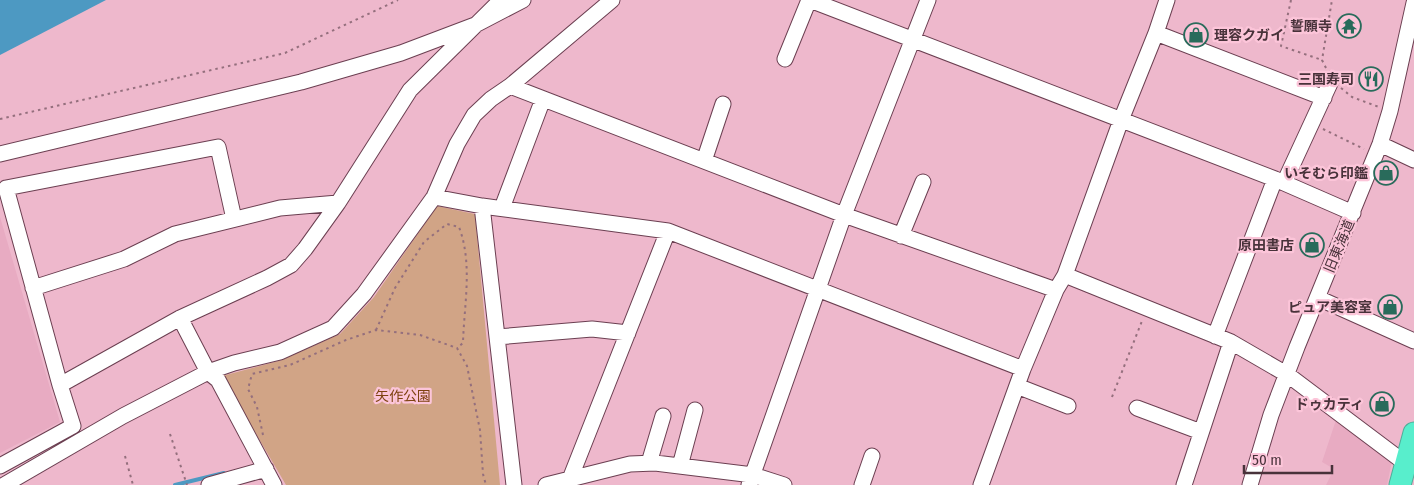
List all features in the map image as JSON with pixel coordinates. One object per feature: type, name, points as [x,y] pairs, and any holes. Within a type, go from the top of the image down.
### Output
[{"type":"highway","points":[[1400,485],[1414,432]]},
{"type":"street","points":[[60,384],[180,318],[291,265],[338,203],[410,90],[500,0]]},
{"type":"street","points":[[0,154],[326,75],[401,53],[475,25],[524,0]]},
{"type":"street","points":[[4,485],[124,416],[208,372],[234,363],[280,352],[333,328],[364,294],[434,197],[457,144],[474,115],[612,0]]},
{"type":"street","points":[[785,59],[810,0],[845,7],[913,39],[1280,181],[1353,214]]},
{"type":"street","points":[[751,480],[844,216],[928,0]]},
{"type":"street","points":[[982,485],[1023,369],[1064,275],[1167,0]]},
{"type":"street","name":"旧東海道","points":[[1250,485],[1272,416],[1288,374],[1378,150],[1410,39],[1414,3]]},
{"type":"street","points":[[1156,33],[1324,98]]},
{"type":"street","points":[[1215,336],[1280,181],[1312,124],[1332,80]]},
{"type":"street","points":[[510,86],[844,216],[1056,290]]},
{"type":"street","points":[[502,208],[543,99]]},
{"type":"street","points":[[704,161],[723,104]]},
{"type":"street","points":[[0,466],[73,426],[6,188],[218,147],[234,219]]},
{"type":"street","points":[[1378,150],[1414,160]]},
{"type":"street","points":[[901,236],[923,182]]},
{"type":"street","points":[[434,197],[482,206],[668,231],[1023,369]]},
{"type":"street","points":[[33,288],[124,259],[175,234],[280,208],[338,203]]},
{"type":"street","points":[[482,206],[514,485]]},
{"type":"street","points":[[570,479],[668,231]]},
{"type":"street","points":[[1064,275],[1231,342],[1288,374],[1406,463]]},
{"type":"street","points":[[1318,298],[1414,341]]},
{"type":"street","points":[[180,318],[208,372],[218,380],[274,485]]},
{"type":"street","points":[[497,337],[592,328],[628,333]]},
{"type":"street","points":[[1184,485],[1231,342]]},
{"type":"street","points":[[1017,386],[1068,406]]},
{"type":"street","points":[[1137,408],[1201,432]]},
{"type":"street","points":[[680,466],[695,410]]},
{"type":"street","points":[[649,463],[663,416]]},
{"type":"street","points":[[862,485],[872,456]]},
{"type":"street","points":[[546,485],[630,464],[649,463],[680,466],[784,485]]},
{"type":"street","points":[[219,484],[266,469]]},
{"type":"path","points":[[0,119],[285,53],[398,0]]},
{"type":"path","points":[[1291,0],[1281,46],[1322,60]]},
{"type":"path","points":[[1332,0],[1322,60],[1332,80],[1352,97],[1390,111]]},
{"type":"path","points":[[1312,124],[1378,150]]},
{"type":"path","points":[[376,330],[396,288],[424,242],[447,224],[459,228],[465,242],[467,273],[463,343],[457,348]]},
{"type":"path","points":[[1112,397],[1146,309]]},
{"type":"path","points":[[265,440],[257,408],[248,389],[252,374],[290,365],[346,340],[376,330],[420,335],[457,348],[467,366],[480,430],[483,474],[486,485]]},
{"type":"path","points":[[170,434],[187,485]]},
{"type":"path","points":[[125,456],[133,485]]},
{"type":"shaded area","points":[[0,217],[60,422],[0,453]]},
{"type":"shaded area","points":[[1338,414],[1393,456],[1387,485],[1326,485],[1334,469],[1322,462]]},
{"type":"green space","name":"矢作公園","points":[[437,206],[475,214],[500,485],[286,485],[222,376],[282,360],[340,334],[374,297]]},
{"type":"water","points":[[0,0],[106,0],[0,55]]},
{"type":"waterway","points":[[175,485],[224,473]]},
{"type":"place","name":"誓願寺","points":[[1349,26]]},
{"type":"place","name":"理容クガイ","points":[[1196,35]]},
{"type":"place","name":"三国寿司","points":[[1371,79]]},
{"type":"place","name":"いそむら印鑑","points":[[1386,173]]},
{"type":"place","name":"原田書店","points":[[1312,245]]},
{"type":"place","name":"ピュア美容室","points":[[1390,307]]},
{"type":"place","name":"ドゥカティ","points":[[1382,404]]}]
